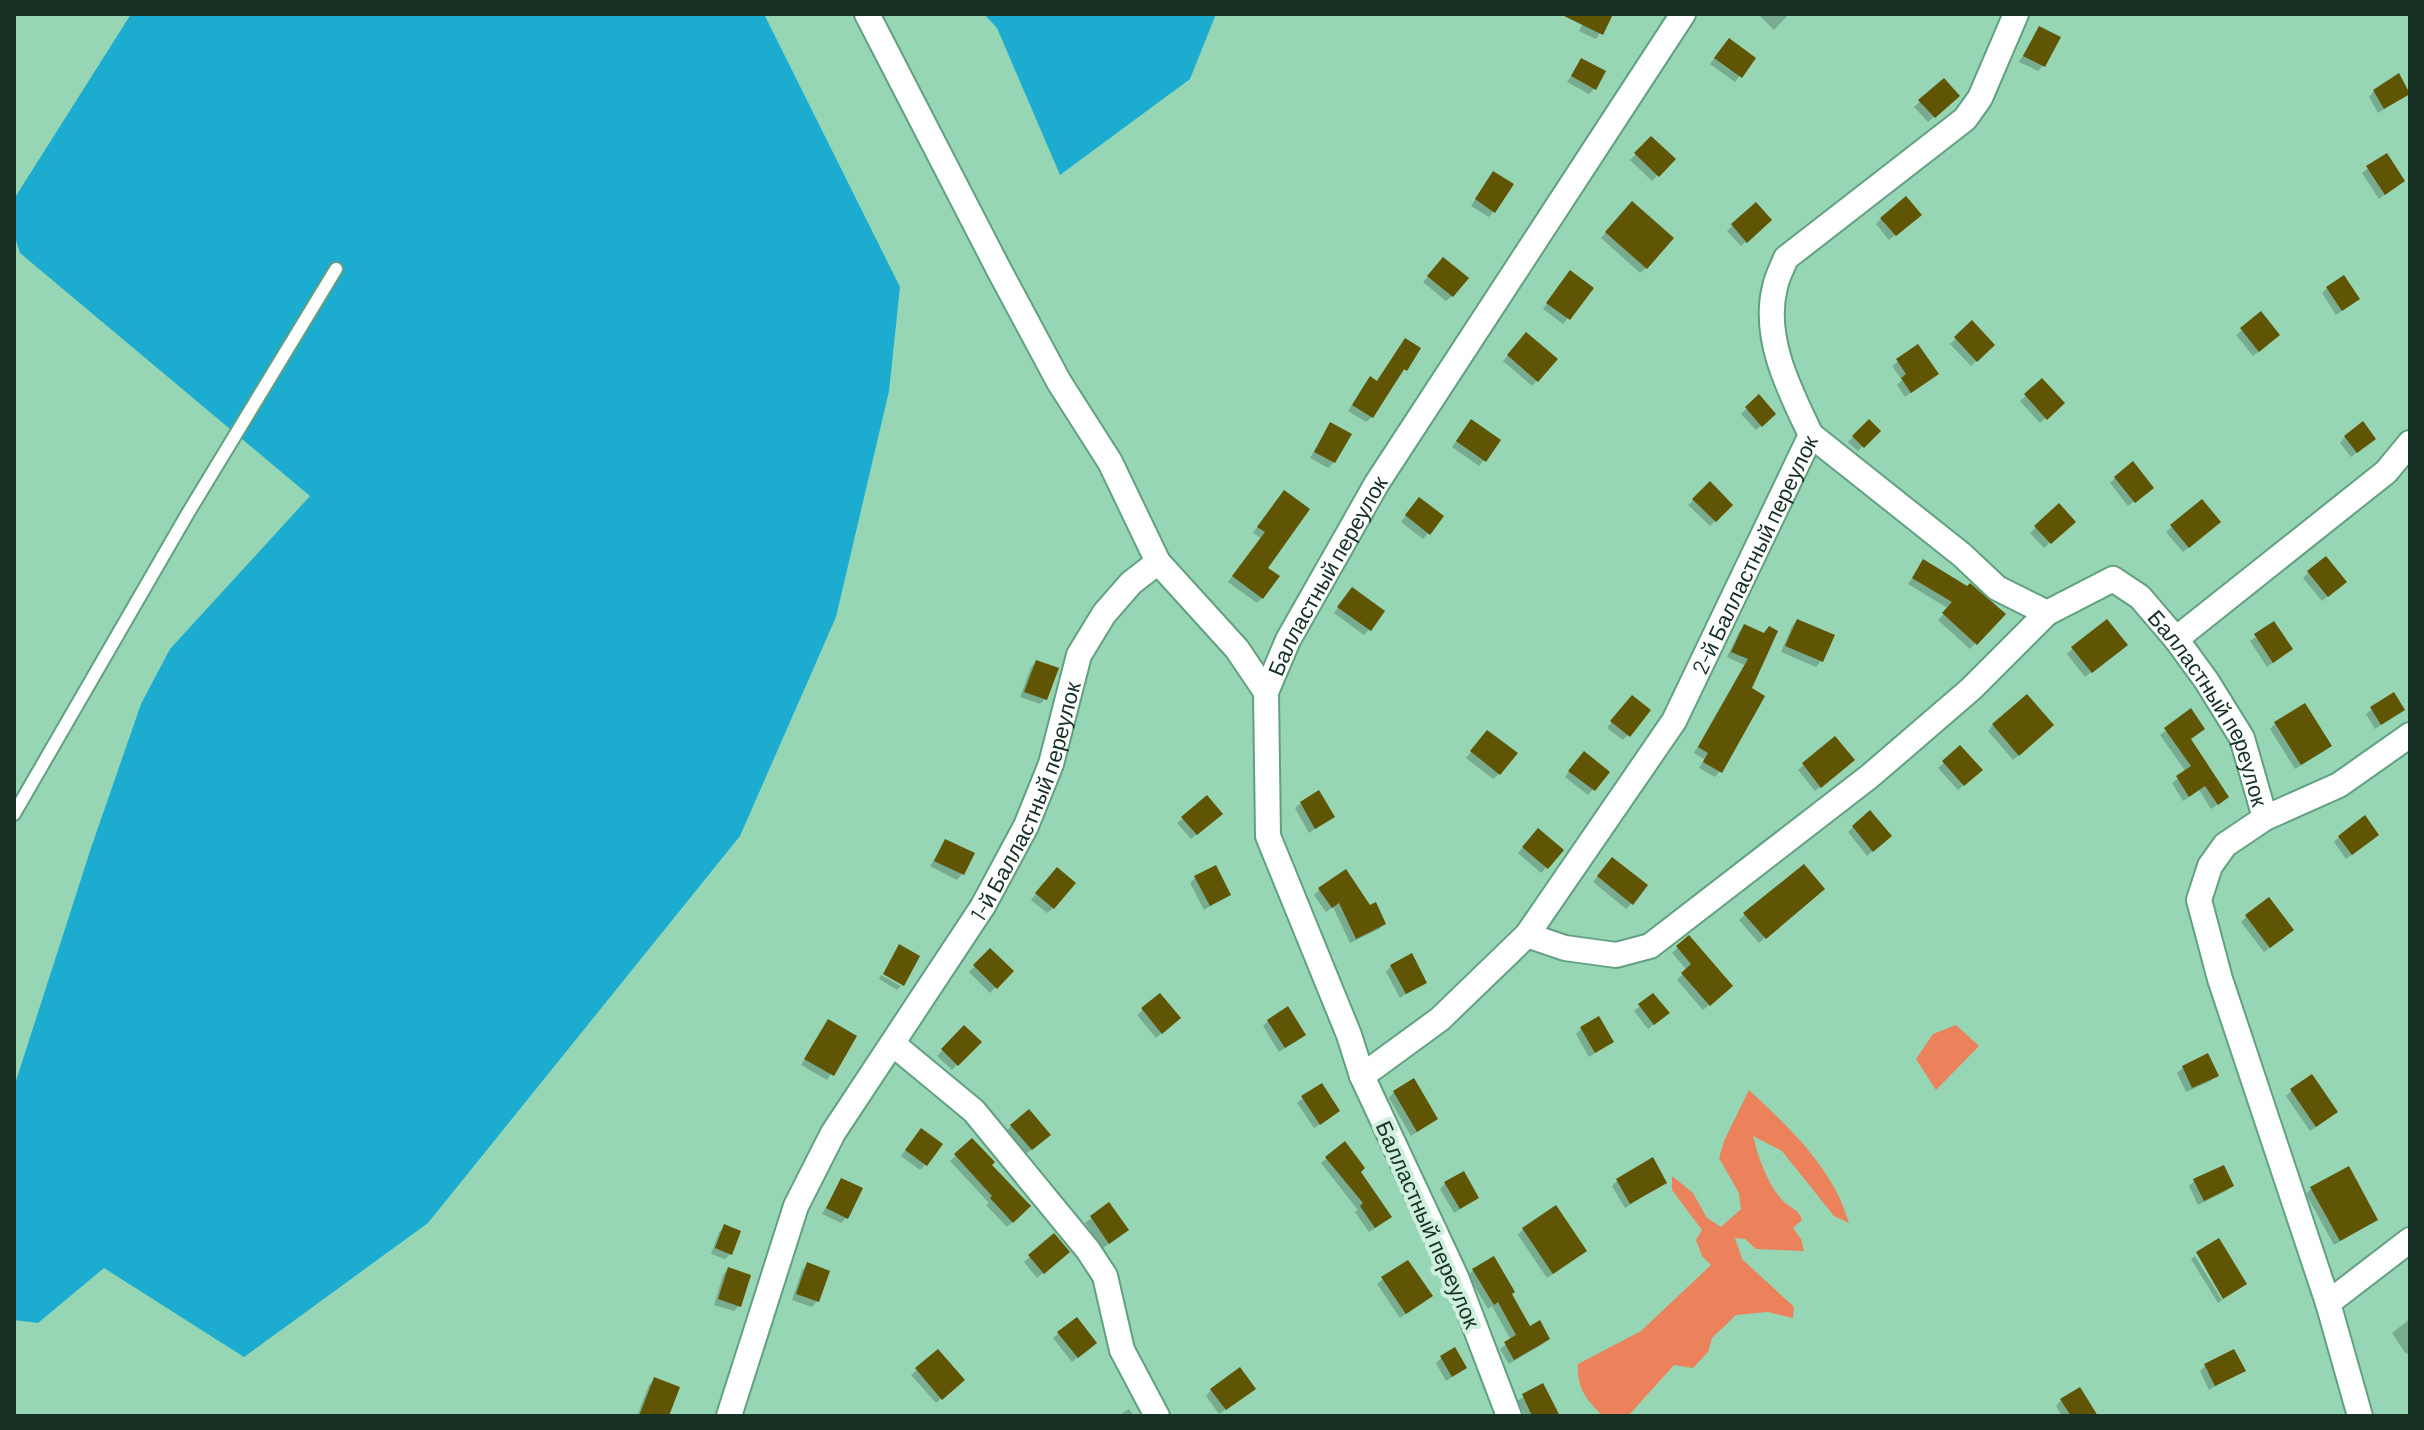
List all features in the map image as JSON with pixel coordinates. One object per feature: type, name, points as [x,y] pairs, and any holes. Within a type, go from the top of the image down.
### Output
[{"type":"street","points":[[867,14],[1059,382],[1110,462],[1158,562],[1237,649],[1266,692]]},
{"type":"street","name":"Балластный переулок","points":[[1509,1416],[1456,1277],[1362,1076],[1349,1035],[1268,836],[1266,692],[1288,640],[1377,483],[1683,14]]},
{"type":"street","name":"2-й Балластный переулок","points":[[1362,1076],[1440,1019],[1527,935],[1674,721],[1811,435],[1787,383],[1773,333],[1774,289],[1786,258],[1965,119],[1980,98],[2016,14]]},
{"type":"street","points":[[1527,935],[1565,948],[1616,955],[1650,946],[1870,776],[1971,689],[2047,613],[1997,588],[1962,555],[1811,435]]},
{"type":"street","points":[[2176,639],[2386,472],[2410,443]]},
{"type":"street","name":"1-й Балластный переулок","points":[[729,1416],[796,1206],[833,1133],[983,906],[1026,826],[1051,764],[1079,655],[1104,614],[1131,583],[1158,562]]},
{"type":"street","name":"Балластный переулок","points":[[2047,613],[2113,579],[2140,597],[2176,639],[2242,738],[2265,818],[2225,845],[2210,866],[2199,900],[2220,979],[2328,1303],[2360,1416]]},
{"type":"street","points":[[2265,818],[2339,785],[2410,735]]},
{"type":"street","points":[[893,1044],[974,1111],[1088,1250],[1105,1276],[1122,1350],[1157,1416]]},
{"type":"street","points":[[2328,1303],[2410,1240]]},
{"type":"lane","points":[[14,814],[188,513],[336,269]]},
{"type":"shaded area","points":[[1956,1025],[1979,1046],[1936,1090],[1916,1059],[1933,1034]]},
{"type":"shaded area","points":[[1749,1090],[1794,1134],[1821,1167],[1842,1203],[1849,1223],[1834,1216],[1782,1151],[1753,1136],[1768,1180],[1802,1220],[1793,1228],[1801,1239],[1804,1251],[1756,1249],[1745,1239],[1735,1238],[1742,1259],[1794,1307],[1793,1318],[1768,1312],[1736,1315],[1712,1338],[1708,1352],[1693,1368],[1674,1365],[1628,1416],[1603,1416],[1584,1393],[1578,1364],[1641,1331],[1711,1265],[1702,1256],[1696,1240],[1702,1230],[1672,1190],[1672,1176],[1693,1193],[1707,1218],[1721,1227],[1741,1209],[1739,1193],[1719,1158]]},
{"type":"water","points":[[131,14],[764,14],[900,287],[889,391],[836,617],[740,836],[428,1223],[244,1357],[104,1268],[38,1323],[14,1320],[14,1087],[141,704],[170,649],[310,496],[20,253],[14,234],[14,199]]},
{"type":"water","points":[[984,14],[1216,14],[1190,79],[1060,175],[997,28]]},
{"type":"building","points":[[1560,14],[1613,14],[1603,35]]},
{"type":"building","points":[[2039,26],[2061,37],[2045,67],[2023,56]]},
{"type":"building","points":[[1729,38],[1756,58],[1742,78],[1714,58]]},
{"type":"building","points":[[1581,58],[1606,71],[1596,90],[1571,76]]},
{"type":"building","points":[[2399,73],[2410,94],[2384,109],[2373,90]]},
{"type":"building","points":[[1944,78],[1960,96],[1935,118],[1918,100]]},
{"type":"building","points":[[1651,136],[1676,159],[1659,177],[1634,153]]},
{"type":"building","points":[[2387,153],[2405,181],[2385,195],[2366,166]]},
{"type":"building","points":[[1493,171],[1514,184],[1495,213],[1475,199]]},
{"type":"building","points":[[1906,196],[1922,215],[1896,236],[1880,218]]},
{"type":"building","points":[[1632,201],[1674,238],[1647,269],[1605,232]]},
{"type":"building","points":[[1756,202],[1772,220],[1747,243],[1731,224]]},
{"type":"building","points":[[1443,257],[1469,278],[1453,297],[1427,276]]},
{"type":"building","points":[[1570,270],[1594,288],[1570,320],[1546,303]]},
{"type":"building","points":[[2344,275],[2360,299],[2342,311],[2326,287]]},
{"type":"building","points":[[2261,311],[2280,335],[2259,352],[2240,328]]},
{"type":"building","points":[[1972,320],[1995,345],[1977,362],[1954,337]]},
{"type":"building","points":[[1526,332],[1558,359],[1538,382],[1507,355]]},
{"type":"building","points":[[1405,338],[1421,348],[1373,418],[1352,405],[1370,376],[1377,381]]},
{"type":"building","points":[[1918,344],[1939,374],[1911,393],[1901,378],[1906,374],[1896,359]]},
{"type":"building","points":[[2042,378],[2065,403],[2047,420],[2024,394]]},
{"type":"building","points":[[1759,394],[1776,414],[1762,427],[1745,407]]},
{"type":"building","points":[[1471,419],[1501,440],[1486,462],[1456,441]]},
{"type":"building","points":[[1869,419],[1881,431],[1864,448],[1852,436]]},
{"type":"building","points":[[2363,421],[2376,439],[2357,453],[2344,436]]},
{"type":"building","points":[[1330,422],[1352,434],[1335,463],[1314,452]]},
{"type":"building","points":[[2133,461],[2154,488],[2135,503],[2114,477]]},
{"type":"building","points":[[1710,481],[1733,505],[1716,522],[1692,499]]},
{"type":"building","points":[[1284,490],[1310,509],[1268,568],[1280,576],[1263,599],[1232,576],[1265,532],[1257,527]]},
{"type":"building","points":[[1419,497],[1444,516],[1430,535],[1405,515]]},
{"type":"building","points":[[2202,499],[2221,522],[2189,548],[2170,525]]},
{"type":"building","points":[[2059,503],[2076,522],[2051,544],[2034,526]]},
{"type":"building","points":[[2326,556],[2347,582],[2328,597],[2307,571]]},
{"type":"building","points":[[1923,559],[1967,586],[1970,583],[2006,614],[1977,645],[1942,613],[1952,602],[1912,578]]},
{"type":"building","points":[[1352,587],[1385,611],[1371,631],[1337,607]]},
{"type":"building","points":[[1797,619],[1835,635],[1823,662],[1785,646]]},
{"type":"building","points":[[2107,619],[2128,645],[2092,673],[2071,647]]},
{"type":"building","points":[[2274,621],[2293,649],[2273,663],[2254,634]]},
{"type":"building","points":[[1744,624],[1764,633],[1769,626],[1778,631],[1752,688],[1765,696],[1722,773],[1703,762],[1708,753],[1698,747],[1748,659],[1731,652]]},
{"type":"building","points":[[1036,660],[1059,668],[1047,700],[1024,692]]},
{"type":"building","points":[[2394,692],[2405,710],[2381,725],[2370,707]]},
{"type":"building","points":[[2027,694],[2054,725],[2019,756],[1992,724]]},
{"type":"building","points":[[1632,695],[1651,710],[1630,737],[1610,721]]},
{"type":"building","points":[[2305,703],[2332,746],[2301,765],[2274,722]]},
{"type":"building","points":[[2191,708],[2205,729],[2191,739],[2229,797],[2218,805],[2205,786],[2189,797],[2176,776],[2191,766],[2164,728]]},
{"type":"building","points":[[1487,730],[1518,753],[1500,775],[1470,751]]},
{"type":"building","points":[[1835,736],[1855,760],[1821,788],[1802,763]]},
{"type":"building","points":[[1960,745],[1983,770],[1964,786],[1942,761]]},
{"type":"building","points":[[1584,751],[1610,772],[1595,791],[1568,771]]},
{"type":"building","points":[[1319,790],[1335,817],[1315,829],[1300,802]]},
{"type":"building","points":[[1207,795],[1223,814],[1197,835],[1181,817]]},
{"type":"building","points":[[1870,810],[1892,836],[1873,852],[1852,826]]},
{"type":"building","points":[[2365,815],[2379,835],[2352,855],[2338,836]]},
{"type":"building","points":[[1538,828],[1564,850],[1548,869],[1522,847]]},
{"type":"building","points":[[945,839],[975,853],[964,875],[934,861]]},
{"type":"building","points":[[1612,857],[1648,885],[1633,905],[1597,876]]},
{"type":"building","points":[[1804,864],[1825,889],[1766,939],[1743,913]]},
{"type":"building","points":[[1216,865],[1231,895],[1210,906],[1194,876]]},
{"type":"building","points":[[1057,867],[1076,883],[1054,909],[1035,893]]},
{"type":"building","points":[[1346,869],[1370,905],[1376,902],[1386,924],[1356,939],[1339,903],[1332,908],[1318,888]]},
{"type":"building","points":[[2269,897],[2294,930],[2270,948],[2245,915]]},
{"type":"building","points":[[1689,935],[1733,986],[1710,1006],[1681,973],[1691,964],[1676,946]]},
{"type":"building","points":[[899,944],[920,956],[904,986],[883,974]]},
{"type":"building","points":[[990,948],[1014,971],[997,989],[973,965]]},
{"type":"building","points":[[1412,953],[1427,983],[1406,994],[1390,965]]},
{"type":"building","points":[[1160,993],[1181,1018],[1162,1034],[1141,1008]]},
{"type":"building","points":[[1653,993],[1670,1013],[1654,1025],[1638,1004]]},
{"type":"building","points":[[1288,1006],[1306,1035],[1285,1048],[1267,1020]]},
{"type":"building","points":[[1599,1016],[1614,1042],[1595,1053],[1580,1027]]},
{"type":"building","points":[[828,1019],[857,1036],[834,1076],[804,1059]]},
{"type":"building","points":[[964,1025],[982,1042],[958,1066],[941,1049]]},
{"type":"building","points":[[2208,1053],[2219,1076],[2192,1088],[2182,1066]]},
{"type":"building","points":[[2312,1074],[2338,1112],[2316,1127],[2290,1089]]},
{"type":"building","points":[[1414,1078],[1438,1119],[1417,1132],[1393,1091]]},
{"type":"building","points":[[1322,1083],[1340,1111],[1320,1125],[1301,1096]]},
{"type":"building","points":[[1029,1109],[1051,1135],[1032,1150],[1010,1125]]},
{"type":"building","points":[[921,1128],[943,1144],[927,1166],[905,1150]]},
{"type":"building","points":[[972,1138],[995,1162],[992,1165],[1031,1206],[1013,1223],[954,1154]]},
{"type":"building","points":[[1345,1141],[1365,1168],[1361,1172],[1392,1217],[1375,1228],[1360,1206],[1363,1203],[1325,1157]]},
{"type":"building","points":[[1653,1157],[1667,1183],[1630,1204],[1616,1179]]},
{"type":"building","points":[[2224,1165],[2234,1186],[2204,1201],[2193,1179]]},
{"type":"building","points":[[2349,1166],[2378,1220],[2340,1241],[2310,1187]]},
{"type":"building","points":[[1464,1171],[1479,1198],[1460,1209],[1444,1182]]},
{"type":"building","points":[[841,1178],[863,1188],[848,1219],[826,1208]]},
{"type":"building","points":[[1109,1202],[1129,1230],[1109,1244],[1090,1216]]},
{"type":"building","points":[[1556,1205],[1587,1251],[1553,1274],[1522,1228]]},
{"type":"building","points":[[724,1224],[741,1231],[732,1255],[715,1248]]},
{"type":"building","points":[[1054,1233],[1070,1252],[1044,1274],[1028,1255]]},
{"type":"building","points":[[2219,1238],[2247,1284],[2223,1299],[2196,1252]]},
{"type":"building","points":[[1494,1256],[1530,1326],[1540,1320],[1550,1339],[1514,1360],[1504,1342],[1516,1335],[1498,1302],[1494,1305],[1472,1269]]},
{"type":"building","points":[[1408,1260],[1433,1296],[1406,1314],[1381,1277]]},
{"type":"building","points":[[807,1262],[830,1271],[819,1302],[796,1294]]},
{"type":"building","points":[[728,1267],[751,1275],[741,1307],[718,1299]]},
{"type":"building","points":[[1077,1317],[1097,1343],[1078,1358],[1057,1332]]},
{"type":"building","points":[[1455,1347],[1467,1368],[1452,1377],[1440,1356]]},
{"type":"building","points":[[938,1349],[965,1380],[942,1400],[915,1368]]},
{"type":"building","points":[[2234,1349],[2246,1371],[2215,1386],[2204,1364]]},
{"type":"building","points":[[1240,1367],[1256,1389],[1226,1410],[1210,1389]]},
{"type":"building","points":[[654,1377],[680,1387],[669,1416],[639,1416]]},
{"type":"building","points":[[1543,1383],[1560,1416],[1532,1416],[1522,1394]]},
{"type":"building","points":[[2080,1387],[2098,1416],[2071,1416],[2060,1399]]}]
